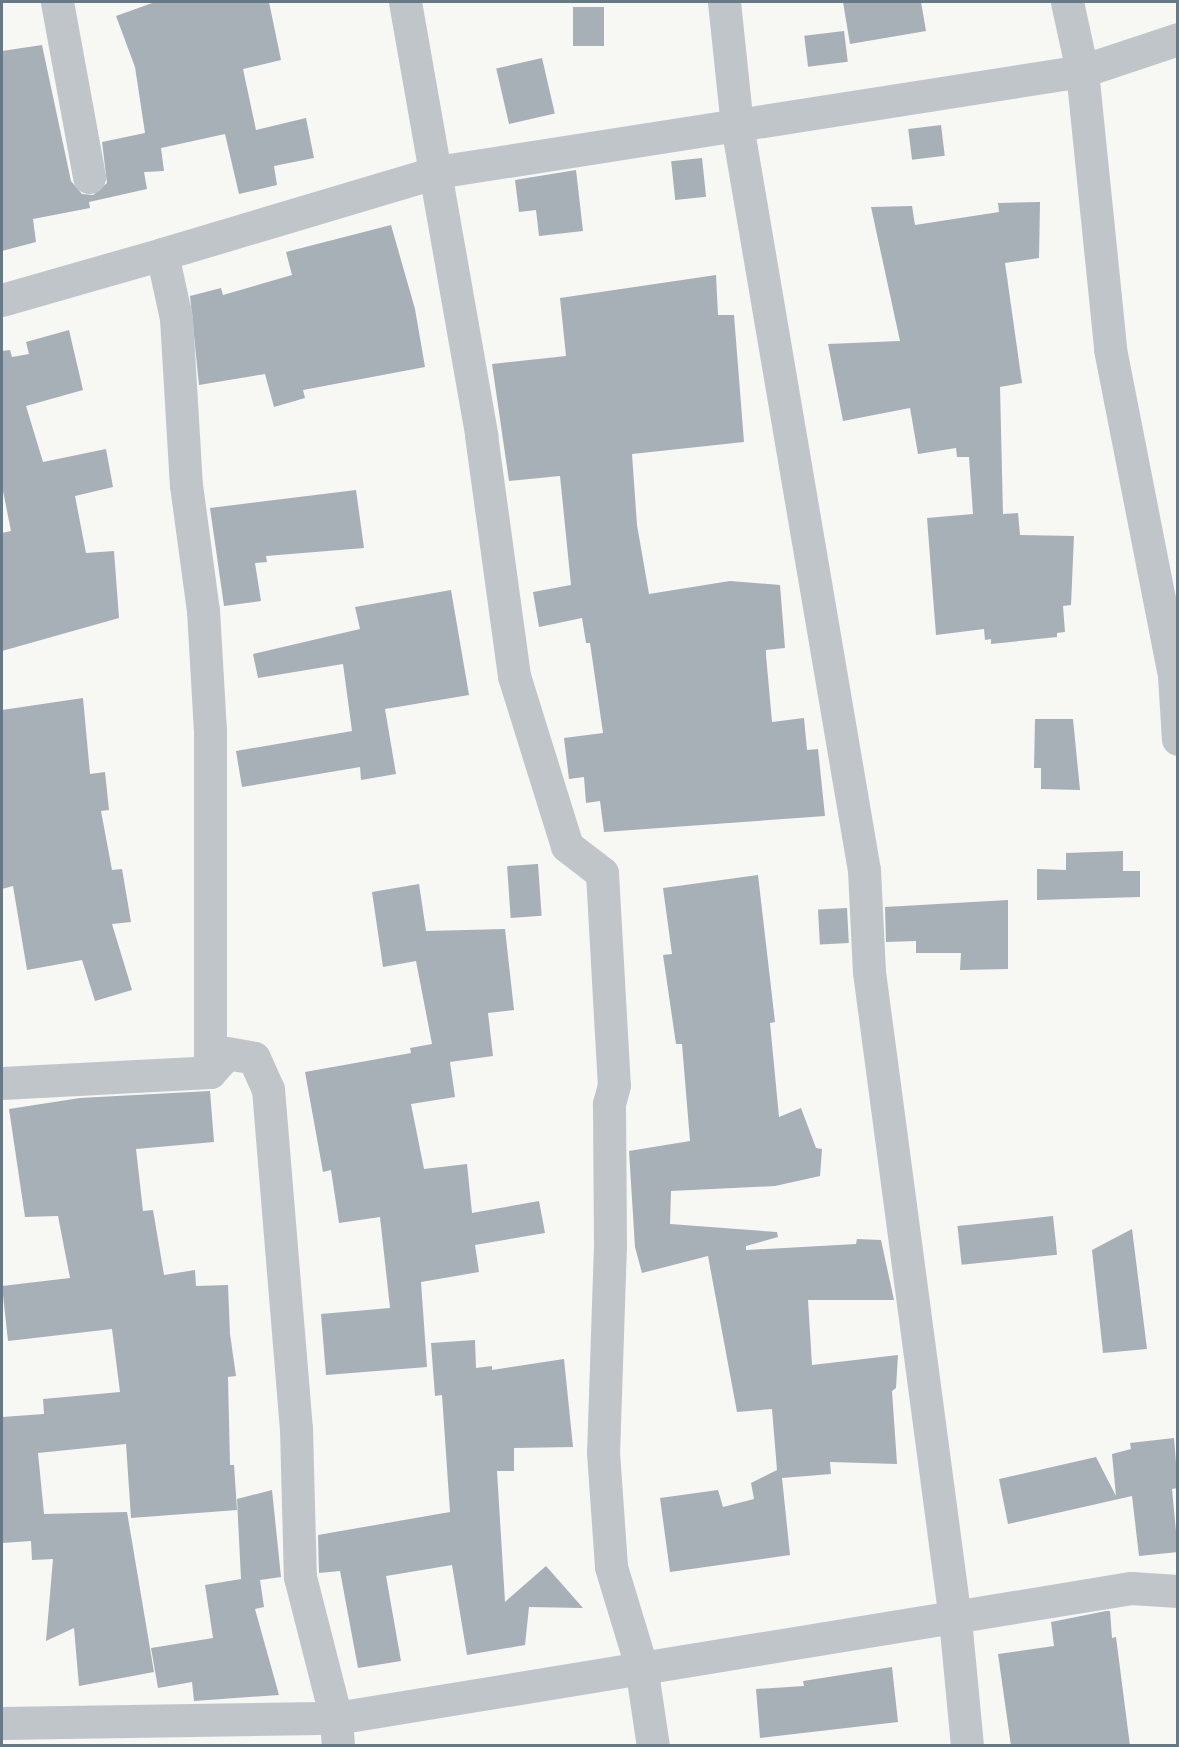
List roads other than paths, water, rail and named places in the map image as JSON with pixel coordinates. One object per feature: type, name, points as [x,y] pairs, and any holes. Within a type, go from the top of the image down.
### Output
[{"type":"street","points":[[57,2],[89,177]]},
{"type":"street","points":[[405,2],[437,172],[481,435],[514,676],[567,846],[602,873],[614,1085],[609,1104],[610,1244],[603,1452],[610,1567],[641,1666],[653,1746]]},
{"type":"street","points":[[724,2],[737,125],[864,870],[869,972],[955,1619],[967,1746]]},
{"type":"street","points":[[1067,2],[1082,71],[1110,349],[1174,676],[1178,740]]},
{"type":"street","points":[[2,300],[437,172],[1082,71],[1178,39]]},
{"type":"street","points":[[162,254],[176,318],[186,485],[203,610],[210,719],[210,1072]]},
{"type":"street","points":[[2,1083],[210,1072],[227,1053],[254,1058],[268,1089],[296,1428],[300,1577],[337,1732]]},
{"type":"street","points":[[2,1723],[337,1732],[641,1666],[955,1619],[1131,1588],[1178,1591]]}]
